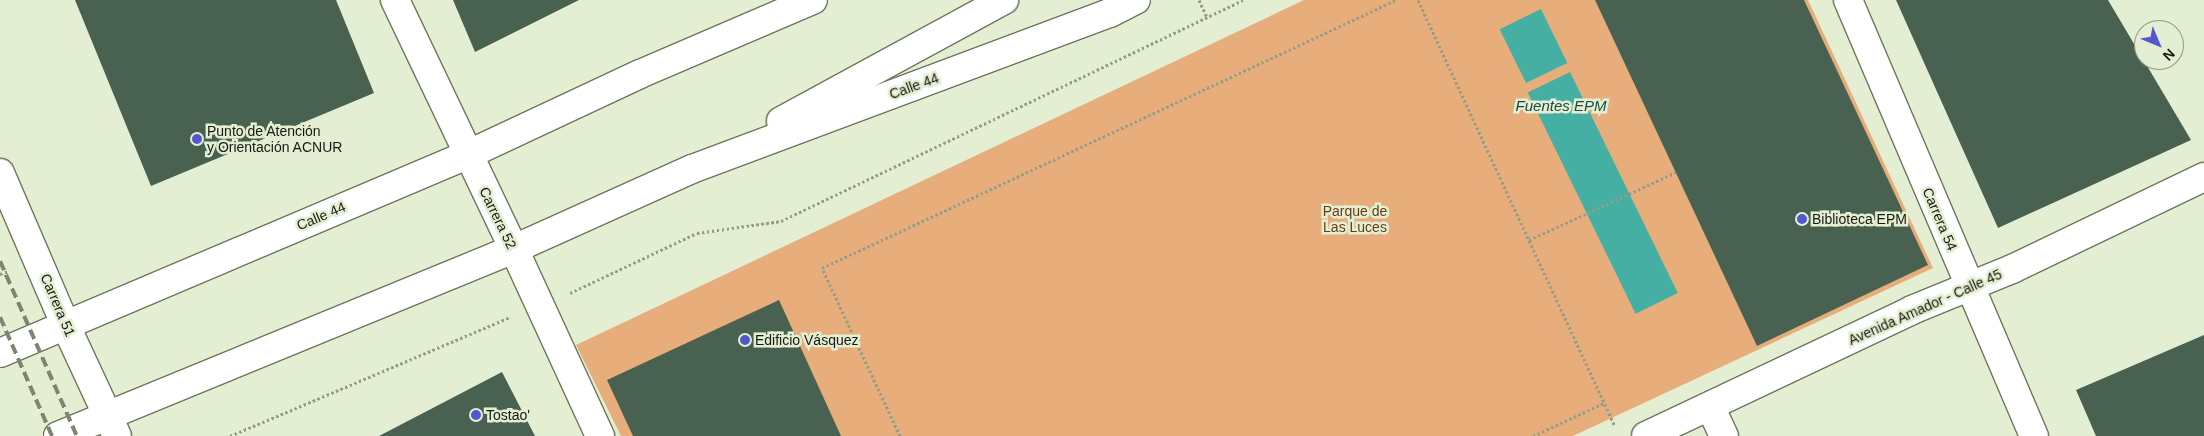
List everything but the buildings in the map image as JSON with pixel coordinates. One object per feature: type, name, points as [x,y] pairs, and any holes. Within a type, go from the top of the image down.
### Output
[{"type":"main road","name":"Carrera 52","points":[[395,0],[467,155],[514,249],[600,436]]},
{"type":"main road","name":"Calle 44","points":[[640,74],[762,0]]},
{"type":"main road","name":"Calle 44","points":[[0,353],[467,155],[640,74],[813,0]]},
{"type":"main road","name":"Calle 44","points":[[692,169],[1004,0]]},
{"type":"main road","name":"Calle 44","points":[[58,436],[112,425],[692,169],[1110,13],[1136,0]]},
{"type":"main road","name":"Carrera 54","points":[[1848,0],[1967,285],[2034,436]]},
{"type":"main road","name":"Carrera 51","points":[[0,173],[65,324],[112,425]]},
{"type":"main road","name":"Avenida Amador - Calle 45","points":[[1646,436],[1967,285],[2012,269],[2204,178]]},
{"type":"main road","points":[[1710,406],[1724,436]]},
{"type":"path","points":[[1199,0],[1207,17]]},
{"type":"path","points":[[230,436],[540,306],[697,233],[781,221],[1243,0]]},
{"type":"path","points":[[900,436],[822,268],[1396,0]]},
{"type":"path","points":[[1418,0],[1615,428]]},
{"type":"path","points":[[1529,240],[1676,172]]},
{"type":"path","points":[[1533,436],[1604,403]]},
{"type":"green space","name":"Parque de Las Luces","points":[[1304,0],[1808,0],[1933,268],[1573,436],[621,436],[576,345]]},
{"type":"water","name":"Fuentes EPM","points":[[1541,9],[1567,63],[1526,83],[1500,29]]},
{"type":"water","name":"Fuentes EPM","points":[[1570,72],[1678,293],[1636,314],[1528,93]]},
{"type":"railway","points":[[0,261],[77,436]]},
{"type":"railway","points":[[0,317],[52,436]]},
{"type":"place","name":"Punto de Atención y Orientación ACNUR","points":[[197,139]]},
{"type":"place","name":"Biblioteca EPM","points":[[1802,219]]},
{"type":"place","name":"Edificio Vásquez","points":[[745,340]]},
{"type":"place","name":"Tostao'","points":[[476,415]]}]
